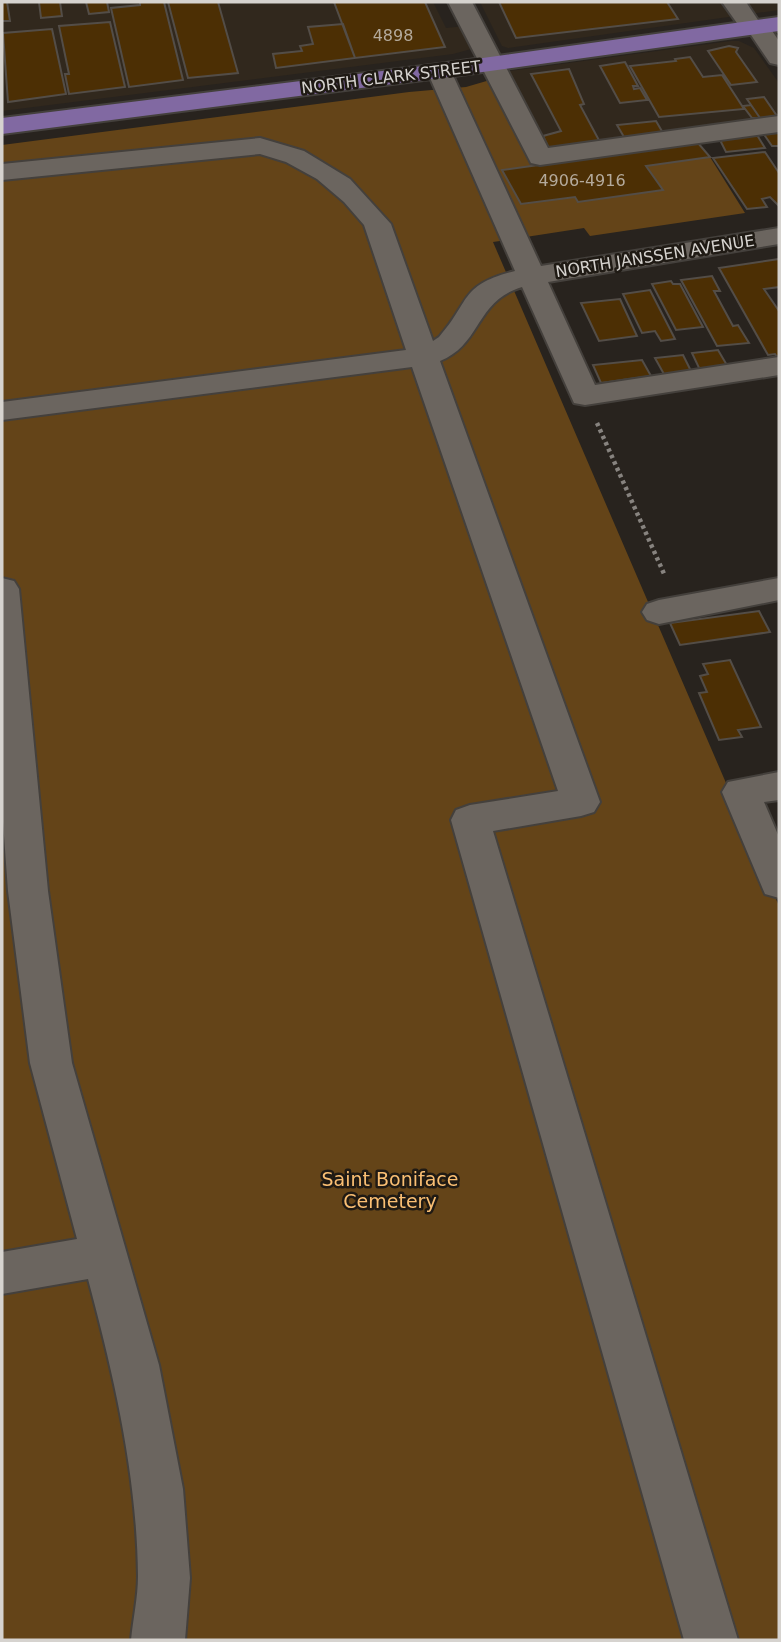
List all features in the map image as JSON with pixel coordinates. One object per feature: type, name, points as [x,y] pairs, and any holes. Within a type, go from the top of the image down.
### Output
[{"type":"main road","name":"NORTH CLARK STREET","points":[[2,126],[439,71],[763,26]]},
{"type":"street","points":[[460,2],[540,157],[779,124]]},
{"type":"street","points":[[734,2],[763,26],[779,58]]},
{"type":"street","points":[[439,71],[585,396],[772,367],[779,394]]},
{"type":"street","points":[[2,173],[260,146],[284,150],[319,169],[361,203],[377,224],[581,802],[470,820],[711,1640]]},
{"type":"street","name":"NORTH JANSSEN AVENUE","points":[[425,356],[443,351],[459,334],[478,299],[488,291],[530,276],[779,236]]},
{"type":"street","points":[[2,411],[425,356]]},
{"type":"street","points":[[2,589],[28,891],[51,1063],[135,1365],[158,1489],[164,1578],[158,1640]]},
{"type":"street","points":[[659,612],[779,589]]},
{"type":"street","points":[[779,786],[741,792],[779,883]]},
{"type":"street","points":[[2,1273],[104,1255]]},
{"type":"path","points":[[585,396],[666,576]]},
{"type":"shaded area","points":[[2,2],[433,2],[446,28],[465,26],[475,48],[453,54],[2,111]]},
{"type":"shaded area","points":[[480,2],[779,2],[779,10],[508,48],[502,46]]},
{"type":"shaded area","points":[[739,41],[754,48],[779,83],[779,124],[693,136],[698,143],[532,166],[487,74]]},
{"type":"green space","name":"Saint Boniface Cemetery","points":[[490,80],[532,166],[698,143],[710,157],[745,213],[590,236],[584,228],[493,242],[779,906],[779,1640],[2,1640],[2,145],[409,92],[466,87]]},
{"type":"building","points":[[2,2],[7,2],[10,21],[2,21]]},
{"type":"building","points":[[39,2],[60,2],[62,16],[41,18]]},
{"type":"building","points":[[86,2],[107,2],[109,12],[89,14]]},
{"type":"building","points":[[140,2],[164,2],[183,80],[129,87],[111,8],[140,5]]},
{"type":"building","points":[[168,2],[218,2],[238,73],[188,78]]},
{"type":"building","points":[[334,2],[425,2],[445,47],[355,58]]},
{"type":"building","points":[[499,2],[667,2],[678,19],[516,38]]},
{"type":"building","points":[[110,22],[125,87],[69,94],[65,74],[69,74],[59,26]]},
{"type":"building","points":[[343,24],[355,58],[276,68],[273,54],[302,51],[300,46],[313,44],[308,27]]},
{"type":"building","points":[[52,29],[66,94],[8,102],[3,33]]},
{"type":"building","points":[[729,46],[738,48],[736,52],[757,82],[731,85],[708,51]]},
{"type":"building","points":[[690,57],[703,77],[722,75],[744,109],[659,117],[630,66]]},
{"type":"building","points":[[625,62],[638,86],[633,86],[634,89],[640,88],[647,100],[620,103],[600,66]]},
{"type":"building","points":[[569,69],[584,104],[580,105],[601,144],[550,151],[543,136],[561,131],[531,74]]},
{"type":"building","points":[[764,97],[777,116],[760,118],[747,99]]},
{"type":"building","points":[[751,105],[760,118],[752,118],[743,106]]},
{"type":"building","points":[[656,121],[663,133],[624,137],[617,125]]},
{"type":"building","points":[[779,132],[779,146],[772,146],[763,133]]},
{"type":"building","points":[[757,135],[765,148],[726,152],[720,140]]},
{"type":"building","points":[[698,143],[710,157],[646,166],[663,190],[578,202],[575,197],[521,204],[502,170]]},
{"type":"building","points":[[765,152],[779,173],[779,206],[770,197],[762,199],[767,207],[747,209],[713,158]]},
{"type":"building","points":[[779,259],[779,287],[764,289],[779,311],[779,360],[775,354],[768,355],[719,268]]},
{"type":"building","points":[[712,276],[720,291],[714,291],[733,326],[738,325],[749,343],[717,346],[681,280]]},
{"type":"building","points":[[671,281],[673,284],[680,284],[703,327],[676,330],[652,284]]},
{"type":"building","points":[[650,290],[675,339],[661,341],[655,331],[642,333],[623,294]]},
{"type":"building","points":[[620,299],[637,336],[599,341],[581,303]]},
{"type":"building","points":[[718,350],[728,367],[700,370],[692,353]]},
{"type":"building","points":[[683,355],[692,373],[665,376],[655,358]]},
{"type":"building","points":[[642,360],[651,376],[601,383],[593,365]]},
{"type":"building","points":[[759,611],[770,632],[680,645],[670,623]]},
{"type":"building","points":[[730,660],[761,727],[738,730],[742,737],[719,740],[699,693],[707,692],[700,676],[708,674],[703,664]]}]
